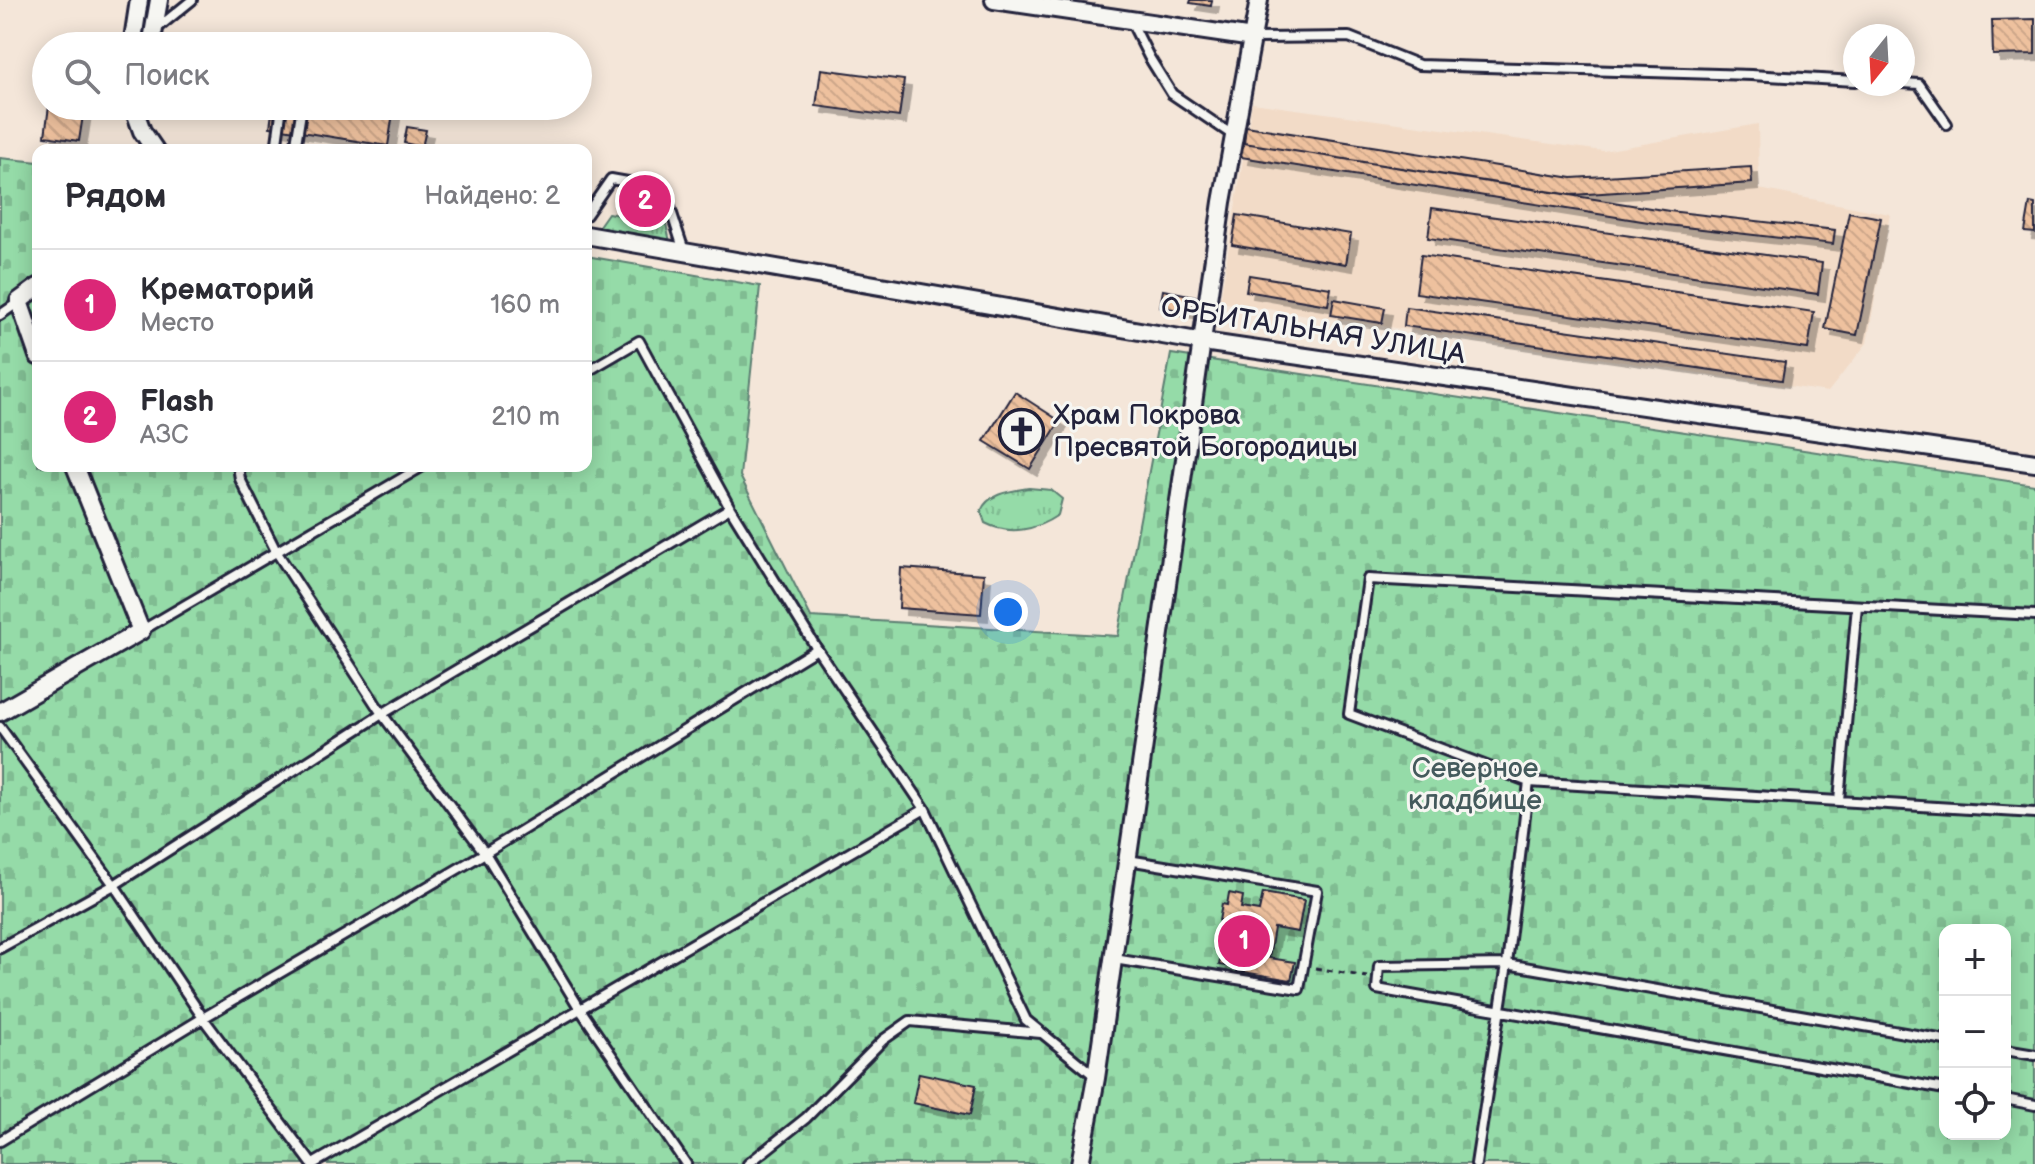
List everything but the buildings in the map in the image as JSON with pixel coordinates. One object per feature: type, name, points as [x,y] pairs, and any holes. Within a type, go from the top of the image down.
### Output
[{"type":"street","points":[[134,32],[139,0]]},
{"type":"street","points":[[154,32],[159,0]]},
{"type":"street","points":[[994,0],[1075,6],[1131,21],[1253,38]]},
{"type":"street","points":[[1080,1164],[1114,959],[1222,202],[1259,0]]},
{"type":"street","points":[[139,120],[151,144]]},
{"type":"street","name":"ОРБИТАЛЬНАЯ УЛИЦА","points":[[592,236],[1203,342],[2035,463]]},
{"type":"street","points":[[32,291],[19,301],[32,339]]},
{"type":"street","points":[[0,712],[141,631],[77,472]]},
{"type":"lane","points":[[159,32],[192,0]]},
{"type":"lane","points":[[1131,21],[1172,94],[1235,136]]},
{"type":"lane","points":[[1253,38],[1349,37],[1419,65],[1843,80]]},
{"type":"lane","points":[[1915,84],[1919,84],[1947,124]]},
{"type":"lane","points":[[277,144],[280,120]]},
{"type":"lane","points":[[296,144],[300,120]]},
{"type":"lane","points":[[592,206],[611,179],[639,184]]},
{"type":"lane","points":[[658,188],[664,189],[684,252]]},
{"type":"lane","points":[[0,315],[19,301]]},
{"type":"lane","points":[[592,368],[639,341],[730,508],[817,649],[925,809],[1026,1020],[1096,1078]]},
{"type":"lane","points":[[239,472],[276,551],[382,714],[485,853],[580,1009],[686,1164]]},
{"type":"lane","points":[[141,631],[413,472]]},
{"type":"lane","points":[[0,948],[114,885],[382,714],[730,508]]},
{"type":"lane","points":[[2035,615],[1368,579],[1349,714],[1529,782],[2035,813]]},
{"type":"lane","points":[[1839,800],[1857,606]]},
{"type":"lane","points":[[0,1141],[485,853],[817,649]]},
{"type":"lane","points":[[0,727],[114,885],[203,1018],[313,1164],[925,809]]},
{"type":"lane","points":[[1476,1164],[1507,964],[1529,782]]},
{"type":"lane","points":[[1114,959],[1299,989],[1317,891],[1128,860]]},
{"type":"lane","points":[[1939,1039],[1507,964],[1379,966],[1377,989],[1939,1088]]},
{"type":"lane","points":[[748,1164],[806,1118],[883,1040],[910,1021],[1042,1033]]},
{"type":"lane","points":[[2011,1051],[2035,1055]]},
{"type":"lane","points":[[2011,1100],[2035,1105]]},
{"type":"path","points":[[1303,967],[1378,979]]},
{"type":"shaded area","points":[[1252,103],[1603,151],[1758,124],[1759,189],[1890,214],[1867,343],[1828,392],[1220,302]]},
{"type":"green space","name":"Северное кладбище","points":[[0,158],[32,161],[32,472],[592,472],[592,257],[760,286],[740,476],[811,617],[1118,636],[1171,354],[2035,485],[2035,1164],[0,1164]]},
{"type":"green space","points":[[608,213],[666,224],[671,246],[594,233]]},
{"type":"green space","points":[[1029,488],[1051,490],[1062,499],[1058,515],[1023,530],[1004,529],[985,523],[981,511],[989,500]]},
{"type":"place","name":"Flash","points":[[645,201]]},
{"type":"place","name":"Храм Покрова Пресвятой Богородицы","points":[[1022,431]]},
{"type":"place","name":"Крематорий","points":[[1244,941]]}]
